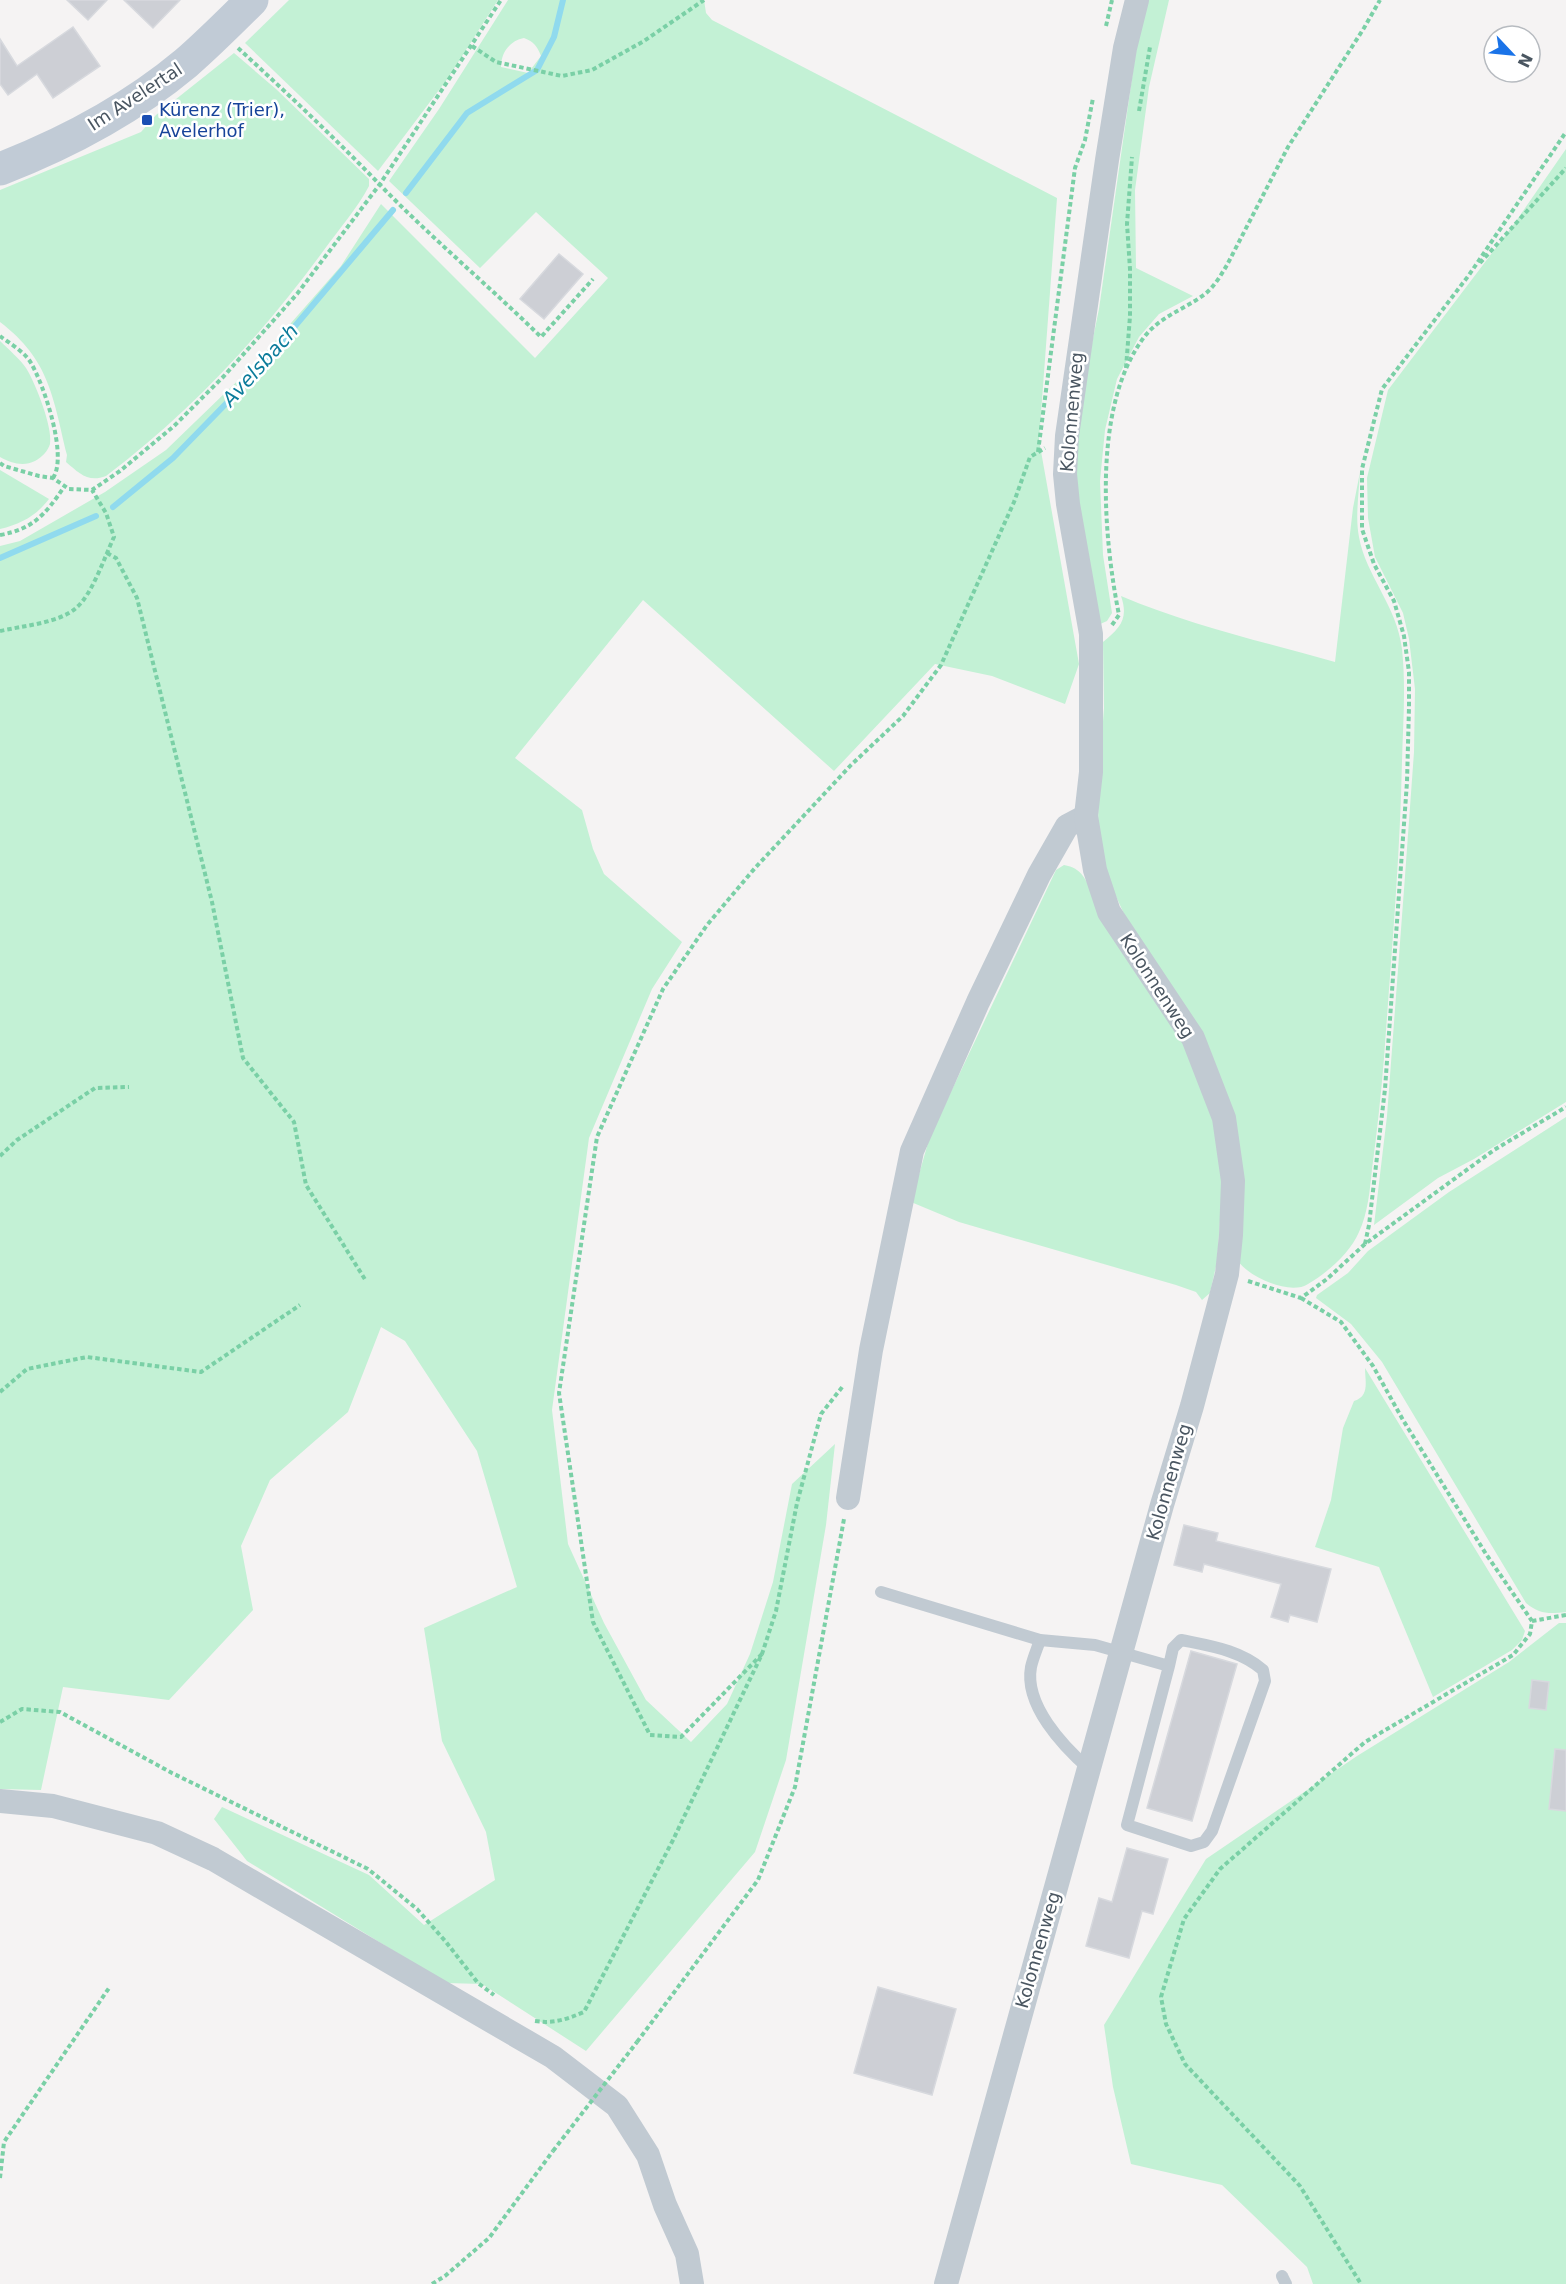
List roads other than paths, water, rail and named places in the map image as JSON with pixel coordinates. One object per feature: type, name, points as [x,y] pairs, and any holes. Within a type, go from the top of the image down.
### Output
[{"type":"main road","name":"Im Avelertal","points":[[0,168],[43,152],[120,110],[186,63],[252,0]]},
{"type":"street","name":"Kolonnenweg","points":[[946,2284],[1121,1652],[1192,1406],[1227,1274],[1231,1235],[1233,1181],[1224,1118],[1193,1038],[1108,912],[1095,870],[1086,816],[1090,772],[1091,634],[1068,504],[1065,474],[1066,436],[1125,48],[1137,0]]},
{"type":"street","points":[[848,1498],[872,1350],[912,1151],[978,1002],[1039,875],[1067,826],[1086,816]]},
{"type":"street","points":[[0,1801],[53,1806],[157,1833],[213,1859],[553,2057],[616,2106],[648,2155],[665,2205],[687,2254],[692,2284]]},
{"type":"lane","points":[[881,1592],[1040,1640],[1095,1645],[1169,1665]]},
{"type":"lane","points":[[1040,1640],[1031,1668],[1033,1695],[1048,1724],[1064,1746],[1089,1769]]},
{"type":"lane","points":[[1181,1640],[1224,1649],[1252,1661],[1263,1670],[1265,1682],[1212,1831],[1204,1842],[1191,1846],[1126,1826],[1169,1665],[1173,1648],[1181,1640]]},
{"type":"waterway","name":"Avelsbach","points":[[406,193],[467,113],[537,70],[554,37],[563,0]]},
{"type":"waterway","name":"Avelsbach","points":[[113,507],[173,458],[252,377],[393,210]]},
{"type":"waterway","name":"Avelsbach","points":[[0,558],[96,516]]},
{"type":"place","name":"Kürenz (Trier), Avelerhof","points":[[147,120]]}]
